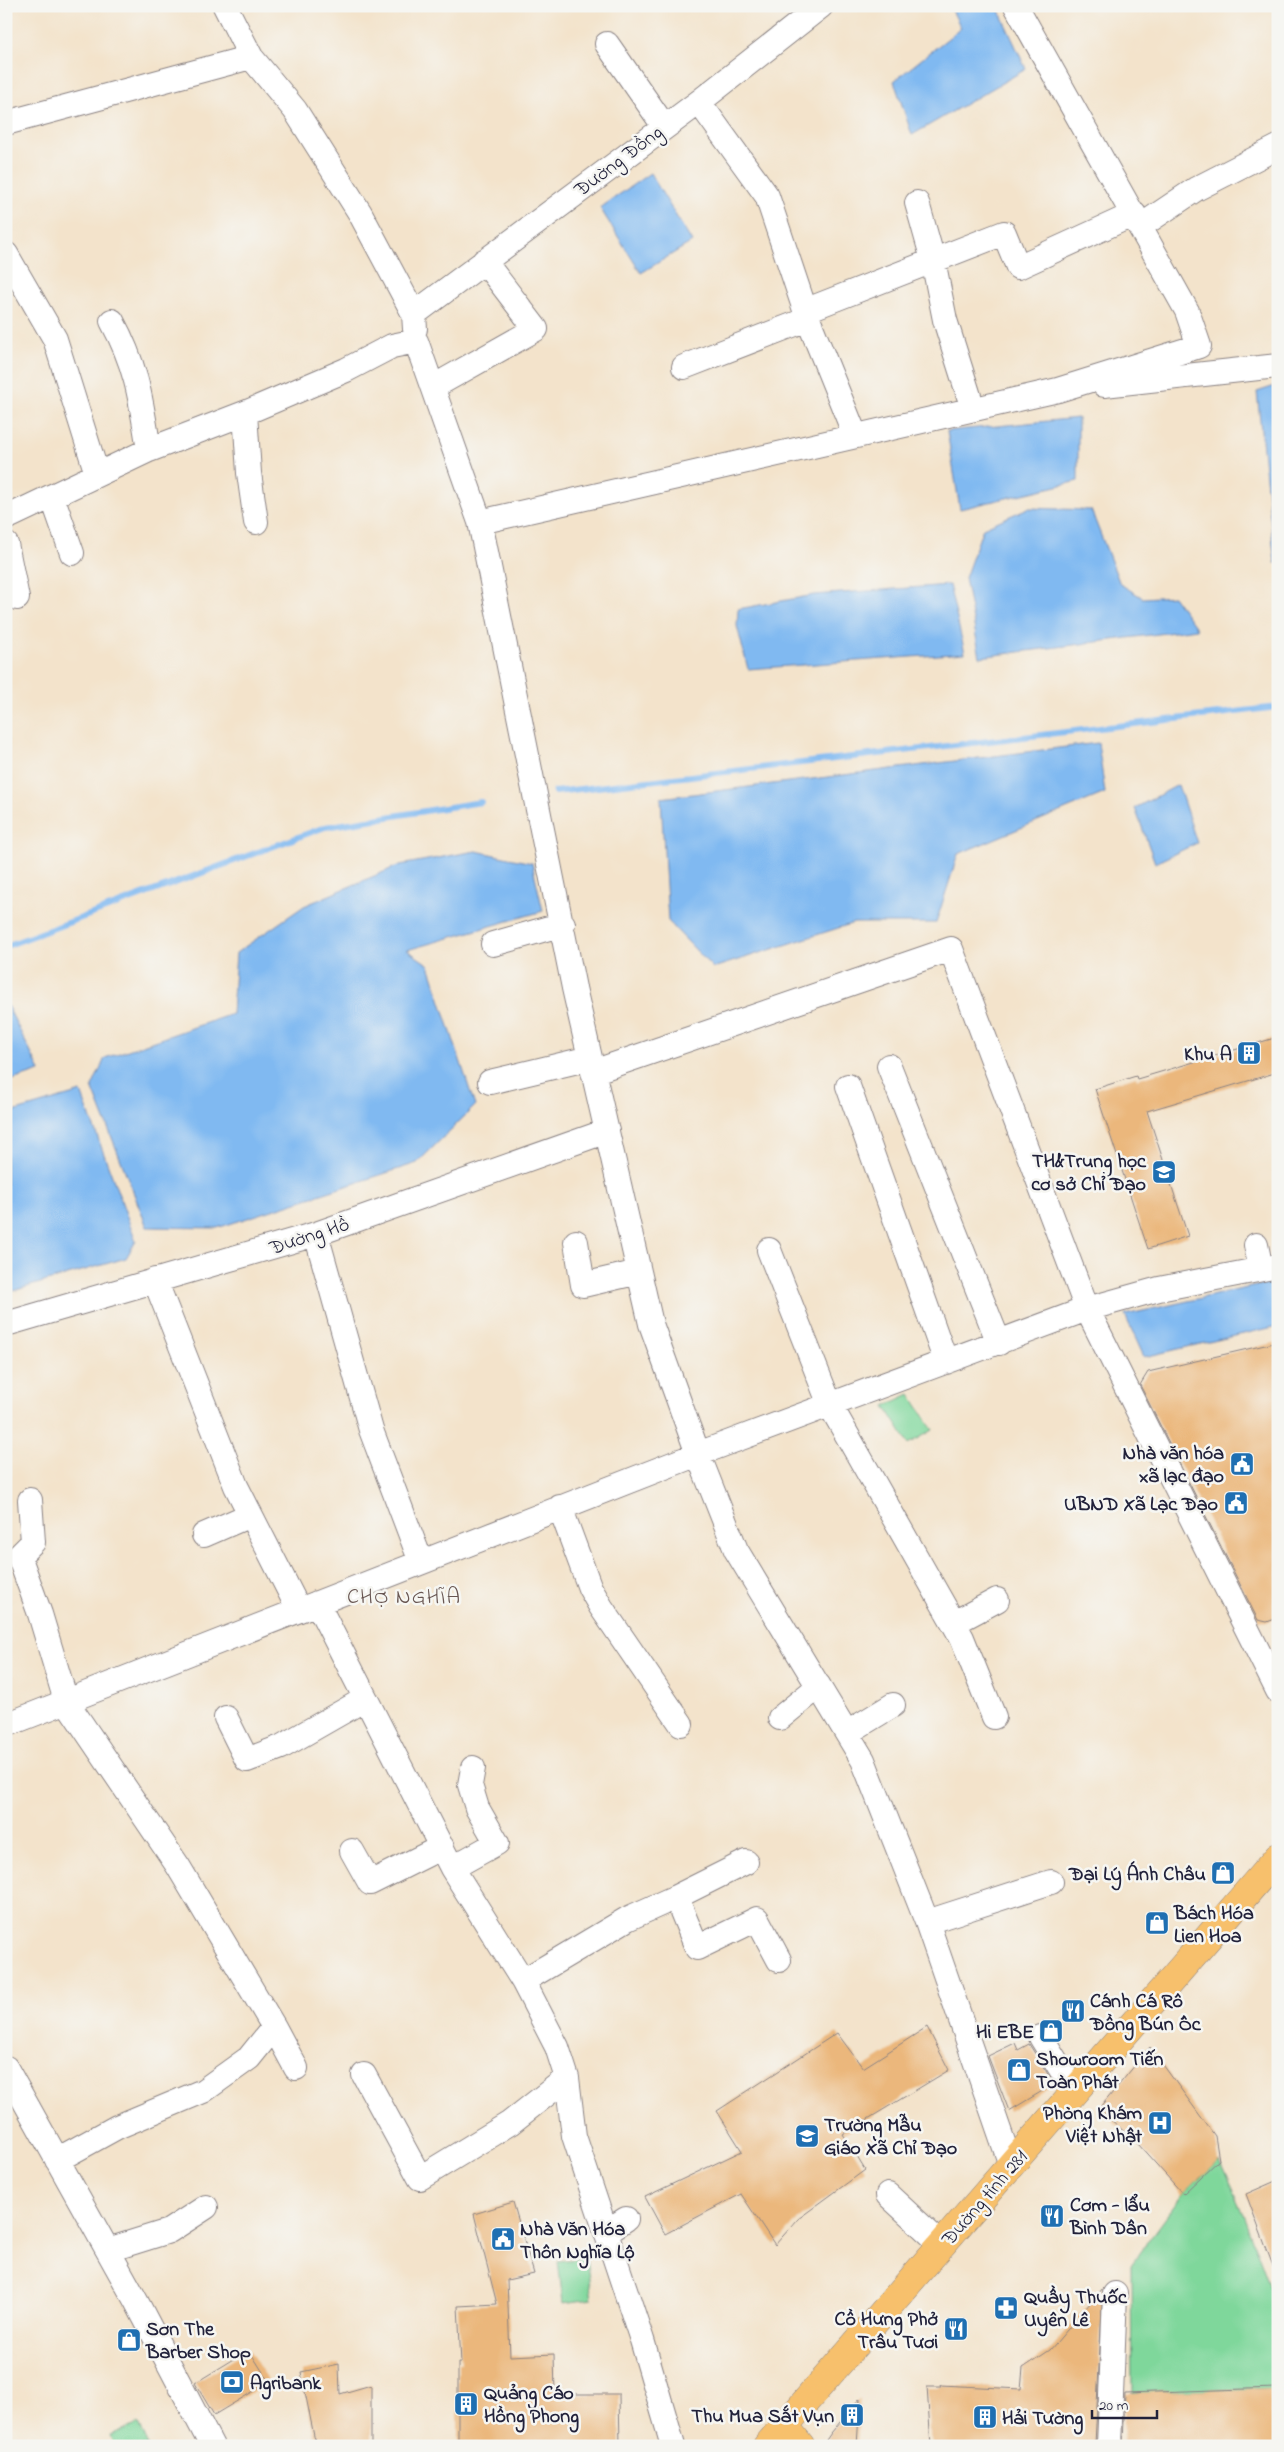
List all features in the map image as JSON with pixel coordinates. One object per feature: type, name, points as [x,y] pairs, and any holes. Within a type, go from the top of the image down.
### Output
[{"type":"main road","name":"Đường tỉnh 281","points":[[767,2446],[793,2436],[942,2245],[1278,1857]]},
{"type":"street","points":[[226,6],[251,57],[295,110],[360,213],[414,314],[416,341],[480,522],[591,1065],[650,1324],[736,1550],[863,1760],[927,1922],[1012,2165]]},
{"type":"street","name":"Đường Đồng","points":[[414,314],[664,126],[699,102],[821,6]]},
{"type":"street","points":[[1016,6],[1138,220],[1187,311],[1199,346],[1206,375]]},
{"type":"street","points":[[607,44],[664,126]]},
{"type":"street","points":[[6,123],[251,57]]},
{"type":"street","points":[[699,102],[767,196],[808,314],[855,435]]},
{"type":"street","points":[[684,367],[934,260],[1004,233],[1018,267],[1138,220],[1278,147]]},
{"type":"street","points":[[917,203],[934,260],[945,320],[973,409]]},
{"type":"street","points":[[6,254],[55,339],[97,474]]},
{"type":"street","points":[[433,387],[536,329],[484,261]]},
{"type":"street","points":[[112,321],[128,350],[140,389],[150,450]]},
{"type":"street","points":[[6,518],[150,450],[245,413],[346,370],[392,346],[416,341]]},
{"type":"street","points":[[480,522],[1058,390],[1199,346]]},
{"type":"street","points":[[1058,390],[1278,366]]},
{"type":"street","points":[[245,413],[249,472],[256,522]]},
{"type":"street","points":[[52,496],[72,553]]},
{"type":"street","points":[[6,544],[17,598]]},
{"type":"street","points":[[493,944],[563,924]]},
{"type":"street","points":[[490,1082],[591,1065],[951,950],[1087,1310],[1270,1656],[1278,1691]]},
{"type":"street","points":[[889,1066],[999,1342]]},
{"type":"street","points":[[848,1086],[946,1362]]},
{"type":"street","name":"Đường Hồ","points":[[6,1324],[316,1234],[607,1130]]},
{"type":"street","points":[[316,1234],[371,1430],[422,1562]]},
{"type":"street","points":[[576,1242],[583,1285],[639,1272]]},
{"type":"street","points":[[6,1725],[698,1454],[1087,1310],[1159,1289],[1270,1268],[1256,1245]]},
{"type":"street","points":[[769,1250],[830,1405],[962,1638],[994,1718]]},
{"type":"street","points":[[155,1280],[236,1486],[250,1515],[364,1699],[452,1868],[523,1981],[558,2047],[567,2078],[574,2136],[597,2223],[642,2340],[673,2446]]},
{"type":"street","points":[[30,1500],[33,1542],[13,1555],[40,1614],[66,1701],[178,1866],[274,2027],[296,2068]]},
{"type":"street","points":[[560,1507],[590,1588],[601,1608],[681,1724]]},
{"type":"street","points":[[204,1535],[250,1515]]},
{"type":"street","points":[[954,1624],[997,1600]]},
{"type":"street","points":[[780,1718],[819,1686]]},
{"type":"street","points":[[226,1718],[247,1760],[281,1747],[364,1699]]},
{"type":"street","points":[[847,1733],[893,1705]]},
{"type":"street","points":[[452,1868],[498,1843],[477,1808],[470,1785],[473,1768]]},
{"type":"street","points":[[352,1851],[370,1883],[442,1847]]},
{"type":"street","points":[[523,1981],[627,1918],[676,1897],[746,1862]]},
{"type":"street","points":[[927,1922],[1051,1882]]},
{"type":"street","points":[[676,1897],[697,1948],[757,1919],[779,1960]]},
{"type":"street","points":[[57,2160],[117,2126],[203,2091],[249,2058],[274,2027]]},
{"type":"street","points":[[1041,2037],[1075,2092]]},
{"type":"street","points":[[6,2068],[108,2250],[212,2446]]},
{"type":"street","points":[[364,2075],[420,2178],[510,2122],[567,2078]]},
{"type":"street","points":[[888,2195],[942,2245]]},
{"type":"street","points":[[108,2250],[169,2231],[206,2207]]},
{"type":"street","points":[[597,2223],[626,2219]]},
{"type":"street","points":[[1109,2446],[1116,2294]]},
{"type":"green space","points":[[910,1394],[933,1430],[909,1444],[885,1406]]},
{"type":"green space","points":[[1219,2160],[1240,2207],[1278,2309],[1278,2446],[1275,2388],[1132,2393],[1131,2265],[1183,2194]]},
{"type":"green space","points":[[586,2258],[592,2299],[563,2303],[558,2261]]},
{"type":"green space","points":[[139,2424],[149,2446],[114,2446],[110,2435]]},
{"type":"water","points":[[950,6],[997,6],[1026,69],[912,135],[894,81],[961,28]]},
{"type":"water","points":[[650,173],[692,242],[641,273],[600,208]]},
{"type":"water","points":[[1278,385],[1278,563],[1275,563],[1257,392]]},
{"type":"water","points":[[1078,418],[1078,481],[960,509],[947,431]]},
{"type":"water","points":[[1028,508],[1091,510],[1120,584],[1143,598],[1173,596],[1197,629],[980,657],[965,578],[983,528]]},
{"type":"water","points":[[949,585],[965,653],[748,669],[737,626],[738,609],[814,595]]},
{"type":"water","points":[[1098,743],[1105,793],[958,854],[936,923],[854,923],[713,968],[668,921],[661,798]]},
{"type":"water","points":[[1178,785],[1197,843],[1155,863],[1135,808]]},
{"type":"water","points":[[476,851],[532,863],[543,911],[407,950],[429,965],[475,1106],[417,1163],[217,1228],[147,1227],[92,1087],[105,1058],[232,1014],[236,953],[304,906],[400,865]]},
{"type":"water","points":[[6,1003],[40,1071],[6,1082]]},
{"type":"water","points":[[81,1092],[136,1241],[126,1258],[6,1293],[6,1114]]},
{"type":"water","points":[[1278,1281],[1278,1326],[1144,1357],[1125,1315]]},
{"type":"building","points":[[1278,1037],[1278,1072],[1147,1111],[1188,1236],[1148,1249],[1095,1089],[1136,1076],[1137,1079]]},
{"type":"building","name":"UBND Xã Lạc Đạo","points":[[1278,1342],[1278,1618],[1267,1622],[1258,1620],[1140,1385],[1148,1372]]},
{"type":"building","points":[[927,2027],[949,2070],[843,2134],[865,2170],[798,2219],[775,2245],[741,2194],[665,2234],[645,2197],[742,2151],[717,2111],[837,2033],[863,2068]]},
{"type":"building","name":"Showroom Tiến Toàn Phát","points":[[1015,2043],[1018,2050],[1029,2044],[1054,2084],[1009,2111],[988,2056]]},
{"type":"building","name":"Phòng Khám Việt Nhật","points":[[1150,2047],[1215,2136],[1219,2160],[1183,2194],[1138,2144],[1099,2109]]},
{"type":"building","points":[[1278,2180],[1278,2274],[1276,2274],[1246,2194]]},
{"type":"building","points":[[513,2202],[534,2274],[507,2280],[510,2356],[554,2354],[555,2394],[619,2394],[620,2446],[458,2446],[458,2363],[461,2363],[458,2306],[497,2304],[474,2214]]},
{"type":"building","points":[[1103,2288],[1095,2444],[931,2446],[927,2387],[941,2387],[940,2385],[1021,2389],[1023,2368],[1050,2350]]},
{"type":"building","name":"Agribank","points":[[249,2350],[269,2382],[214,2415],[195,2383]]},
{"type":"building","points":[[339,2364],[340,2394],[371,2385],[371,2446],[316,2446],[301,2372]]},
{"type":"building","points":[[1276,2388],[1278,2446],[1123,2445],[1125,2393]]},
{"type":"building","name":"Thu Mua Sắt Vụn","points":[[860,2398],[857,2446],[822,2446],[831,2433]]},
{"type":"waterway","points":[[555,792],[1278,707]]},
{"type":"waterway","points":[[6,946],[325,827],[481,802]]},
{"type":"place","name":"Khu A","points":[[1249,1053]]},
{"type":"place","name":"TH&Trung học cơ sở Chỉ Đạo","points":[[1164,1172]]},
{"type":"place","name":"Nhà văn hóa xã lạc đạo","points":[[1242,1464]]},
{"type":"place","name":"UBND Xã Lạc Đạo","points":[[1236,1503]]},
{"type":"place","name":"Đại Lý Ánh Châu","points":[[1223,1873]]},
{"type":"place","name":"Bách Hóa Lien Hoa","points":[[1157,1923]]},
{"type":"place","name":"Cánh Cá Rô Đồng Bún Ốc","points":[[1073,2011]]},
{"type":"place","name":"Hi EBE","points":[[1051,2031]]},
{"type":"place","name":"Showroom Tiến Toàn Phát","points":[[1019,2070]]},
{"type":"place","name":"Phòng Khám Việt Nhật","points":[[1160,2123]]},
{"type":"place","name":"Trường Mẫu Giáo Xã Chỉ Đạo","points":[[807,2136]]},
{"type":"place","name":"Cơm - lẩu Bình Dân","points":[[1052,2216]]},
{"type":"place","name":"Nhà Văn Hóa Thôn Nghĩa Lộ","points":[[503,2239]]},
{"type":"place","name":"Quầy Thuốc Uyên Lê","points":[[1006,2308]]},
{"type":"place","name":"Cồ Hưng Phở Trâu Tươi","points":[[956,2329]]},
{"type":"place","name":"Sơn The Barber Shop","points":[[129,2340]]},
{"type":"place","name":"Agribank","points":[[232,2382]]},
{"type":"place","name":"Quảng Cáo Hồng Phong","points":[[466,2404]]},
{"type":"place","name":"Thu Mua Sắt Vụn","points":[[852,2415]]},
{"type":"place","name":"Hải Tường","points":[[985,2417]]},
{"type":"district","name":"CHỢ NGHĨA","points":[[404,1595]]}]
